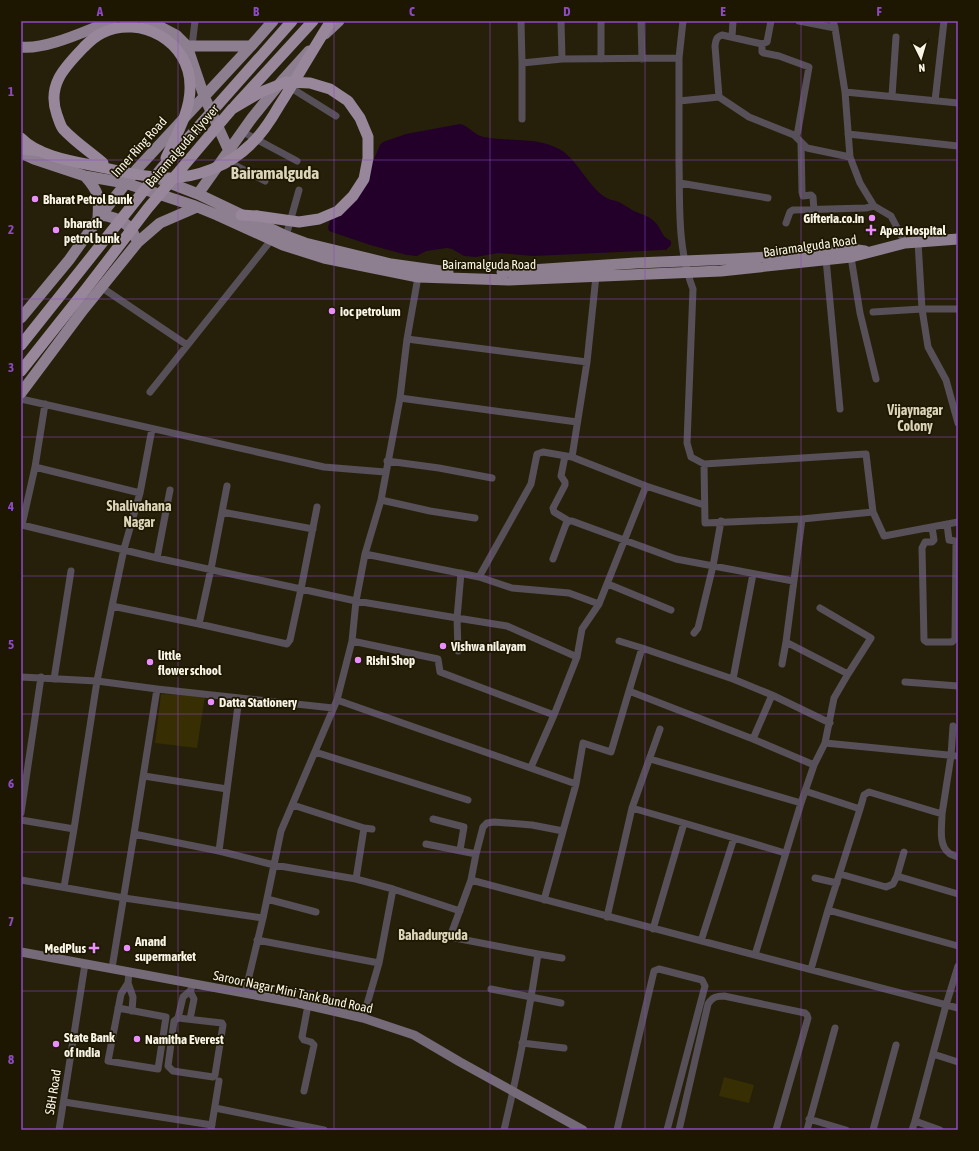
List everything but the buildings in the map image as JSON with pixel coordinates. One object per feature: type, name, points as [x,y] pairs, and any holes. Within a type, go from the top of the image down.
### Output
[{"type":"highway","name":"Bairamalguda Flyover","points":[[21,345],[160,169],[292,21]]},
{"type":"highway","name":"Bairamalguda Flyover","points":[[21,371],[148,208],[232,109],[313,21]]},
{"type":"highway","points":[[22,141],[40,152],[128,174],[170,178],[213,169],[234,158],[251,145],[266,127],[327,24]]},
{"type":"highway","points":[[103,163],[79,145],[61,127],[54,107],[56,81],[66,66],[85,46],[102,33],[121,27],[131,27],[152,31],[161,36],[177,48],[187,66],[190,86],[189,99],[184,115],[160,169]]},
{"type":"highway","points":[[232,109],[262,92],[286,82],[310,83],[330,89],[348,101],[360,118],[368,137],[368,158],[364,179],[353,196],[338,211],[319,219],[299,222],[241,215]]},
{"type":"main road","points":[[21,47],[38,46],[50,43],[112,21]]},
{"type":"main road","points":[[146,21],[158,25],[176,35],[190,46],[204,96],[226,155]]},
{"type":"main road","name":"Inner Ring Road","points":[[21,318],[69,260],[125,183],[273,21]]},
{"type":"main road","points":[[198,194],[252,118],[327,24],[339,21]]},
{"type":"main road","points":[[190,46],[251,46]]},
{"type":"main road","name":"Bairamalguda Road","points":[[22,141],[41,148],[103,163],[137,169],[198,194],[286,236],[361,261],[418,277],[509,280],[722,271],[851,257],[905,243],[958,239]]},
{"type":"main road","name":"Bairamalguda Road","points":[[21,153],[34,159],[85,176],[125,183],[197,207],[283,245],[324,258],[361,261],[440,272],[508,272],[636,263],[785,256],[850,249],[868,252]]},
{"type":"main road","points":[[85,176],[95,187],[99,199],[100,217],[115,218],[129,226],[134,233],[136,245]]},
{"type":"main road","points":[[21,393],[83,310],[136,245],[160,223],[197,207]]},
{"type":"main road","points":[[636,263],[637,274]]},
{"type":"main road","name":"Saroor Nagar Mini Tank Bund Road","points":[[21,952],[112,968],[191,988],[245,993],[308,1005],[363,1018],[414,1035],[583,1130]]},
{"type":"street","points":[[190,46],[195,21]]},
{"type":"street","points":[[520,21],[522,119]]},
{"type":"street","points":[[561,21],[562,59]]},
{"type":"street","points":[[601,21],[601,59]]},
{"type":"street","points":[[641,21],[642,59]]},
{"type":"street","points":[[683,21],[679,58],[682,243],[684,261],[694,288],[687,444],[691,456],[704,464],[866,454],[873,512],[884,536],[958,522]]},
{"type":"street","points":[[732,37],[733,21]]},
{"type":"street","points":[[762,44],[766,42],[771,21]]},
{"type":"street","points":[[799,21],[834,24],[846,92],[850,157],[860,183],[874,206],[891,216],[905,243]]},
{"type":"street","points":[[935,100],[944,21]]},
{"type":"street","points":[[719,97],[715,46],[718,36],[722,35],[762,44]]},
{"type":"street","points":[[892,96],[896,36]]},
{"type":"street","points":[[762,44],[762,52],[764,53],[779,56],[809,67],[798,130],[794,135]]},
{"type":"street","points":[[522,63],[562,59],[679,58]]},
{"type":"street","points":[[281,82],[336,116]]},
{"type":"street","points":[[846,92],[958,103]]},
{"type":"street","points":[[679,101],[719,97],[749,117],[794,135],[808,148],[850,157]]},
{"type":"street","points":[[243,132],[297,161]]},
{"type":"street","points":[[848,134],[958,146]]},
{"type":"street","points":[[801,143],[802,192],[803,196],[811,195],[813,197],[814,210]]},
{"type":"street","points":[[226,155],[265,181]]},
{"type":"street","points":[[680,183],[768,198]]},
{"type":"street","points":[[286,236],[299,190]]},
{"type":"street","points":[[786,223],[790,212],[793,210],[866,208],[874,206]]},
{"type":"street","points":[[150,392],[272,239]]},
{"type":"street","points":[[918,242],[922,309],[928,347],[946,380],[958,422]]},
{"type":"street","points":[[851,257],[860,313],[876,378]]},
{"type":"street","points":[[826,259],[840,409]]},
{"type":"street","points":[[596,276],[587,362],[577,422],[569,457],[561,476],[565,482],[565,485],[553,508],[554,512],[569,521],[676,559],[793,581]]},
{"type":"street","points":[[245,993],[263,918],[281,831],[337,700],[352,641],[356,601],[365,554],[381,500],[387,461],[400,398],[418,277]]},
{"type":"street","points":[[101,287],[187,345]]},
{"type":"street","points":[[873,312],[922,309],[958,309]]},
{"type":"street","points":[[408,339],[587,362]]},
{"type":"street","points":[[400,398],[577,422]]},
{"type":"street","points":[[21,399],[324,467],[385,472]]},
{"type":"street","points":[[45,404],[35,467],[21,527],[356,601],[507,626],[577,657]]},
{"type":"street","points":[[64,887],[97,681],[124,549],[140,492],[152,429]]},
{"type":"street","points":[[479,577],[530,484],[537,454],[543,452],[569,457],[646,486],[704,505]]},
{"type":"street","points":[[387,461],[439,468],[492,478]]},
{"type":"street","points":[[704,464],[705,523],[802,519],[873,512]]},
{"type":"street","points":[[35,467],[140,492]]},
{"type":"street","points":[[199,624],[227,486]]},
{"type":"street","points":[[531,767],[554,716],[577,657],[582,629],[599,604],[608,584],[646,486]]},
{"type":"street","points":[[156,558],[170,490]]},
{"type":"street","points":[[381,500],[430,511],[475,518]]},
{"type":"street","points":[[112,606],[287,644],[290,640],[317,507]]},
{"type":"street","points":[[222,512],[313,529]]},
{"type":"street","points":[[782,664],[802,519]]},
{"type":"street","points":[[553,560],[566,524],[569,521]]},
{"type":"street","points":[[694,633],[698,628],[713,566],[721,522]]},
{"type":"street","points":[[932,527],[934,540],[932,542],[925,542],[922,548],[924,640],[927,642],[952,642],[955,639],[956,543],[955,541],[949,540],[947,524]]},
{"type":"street","points":[[365,554],[479,577],[512,588],[569,593],[599,604]]},
{"type":"street","points":[[54,679],[72,571]]},
{"type":"street","points":[[458,651],[457,618],[461,573]]},
{"type":"street","points":[[733,679],[754,574]]},
{"type":"street","points":[[608,584],[671,610]]},
{"type":"street","points":[[755,955],[801,803],[814,765],[825,743],[834,698],[871,638],[820,608]]},
{"type":"street","points":[[352,641],[438,659],[440,672],[554,716]]},
{"type":"street","points":[[619,641],[733,679],[772,695],[830,723]]},
{"type":"street","points":[[786,642],[848,674]]},
{"type":"street","points":[[544,900],[576,784],[583,743],[611,752],[642,648]]},
{"type":"street","points":[[21,677],[97,681],[157,690],[333,708]]},
{"type":"street","points":[[21,812],[41,677]]},
{"type":"street","points":[[905,682],[958,686]]},
{"type":"street","points":[[112,968],[157,690]]},
{"type":"street","points":[[629,691],[754,738],[814,765]]},
{"type":"street","points":[[754,738],[772,695]]},
{"type":"street","points":[[219,851],[239,698]]},
{"type":"street","points":[[337,700],[576,784]]},
{"type":"street","points":[[953,726],[954,756],[942,814],[942,837],[944,847],[949,854],[958,857]]},
{"type":"street","points":[[607,917],[632,808],[660,729]]},
{"type":"street","points":[[825,743],[954,756]]},
{"type":"street","points":[[315,752],[468,800]]},
{"type":"street","points":[[650,759],[801,803]]},
{"type":"street","points":[[144,776],[227,789]]},
{"type":"street","points":[[805,791],[860,809]]},
{"type":"street","points":[[811,969],[864,795],[868,792],[942,814]]},
{"type":"street","points":[[293,805],[364,828],[372,829]]},
{"type":"street","points":[[632,808],[785,853]]},
{"type":"street","points":[[433,819],[464,827],[460,850]]},
{"type":"street","points":[[21,820],[74,829]]},
{"type":"street","points":[[562,958],[450,937],[471,880],[483,827],[487,823],[532,824],[563,832]]},
{"type":"street","points":[[653,929],[684,823]]},
{"type":"street","points":[[356,879],[364,828]]},
{"type":"street","points":[[134,834],[219,851],[274,865],[356,879],[393,889],[460,911]]},
{"type":"street","points":[[701,941],[734,838]]},
{"type":"street","points":[[426,844],[476,854]]},
{"type":"street","points":[[840,874],[886,887],[893,884],[904,852]]},
{"type":"street","points":[[897,876],[958,894]]},
{"type":"street","points":[[815,878],[837,883]]},
{"type":"street","points":[[21,880],[124,898],[263,918]]},
{"type":"street","points":[[471,880],[607,917],[958,1008]]},
{"type":"street","points":[[363,1018],[378,963],[393,889]]},
{"type":"street","points":[[267,899],[316,912]]},
{"type":"street","points":[[828,910],[958,946]]},
{"type":"street","points":[[258,940],[378,963]]},
{"type":"street","points":[[504,1130],[513,1092],[538,954]]},
{"type":"street","name":"SBH Road","points":[[59,1130],[85,964]]},
{"type":"street","points":[[912,1130],[958,966]]},
{"type":"street","points":[[617,1130],[654,971],[659,968],[702,980],[705,986],[667,1130]]},
{"type":"street","points":[[129,972],[128,983],[133,997],[132,1011]]},
{"type":"street","points":[[118,1008],[166,1017],[158,1069],[108,1061],[118,1008],[121,994],[128,983]]},
{"type":"street","points":[[178,1018],[219,1022],[223,1025],[215,1075],[213,1077],[173,1071],[168,1066],[174,1021],[178,1018],[183,997],[191,988]]},
{"type":"street","points":[[190,1019],[194,999],[191,988]]},
{"type":"street","points":[[491,989],[560,1003]]},
{"type":"street","points":[[679,1130],[708,1004],[716,996],[724,996],[805,1013],[807,1015],[808,1018],[776,1130]]},
{"type":"street","points":[[304,1091],[314,1045],[311,1042],[304,1040],[302,1037],[308,1005]]},
{"type":"street","points":[[807,1130],[835,1028]]},
{"type":"street","points":[[522,1043],[564,1048]]},
{"type":"street","points":[[872,1130],[896,1046]]},
{"type":"street","points":[[933,1054],[958,1062]]},
{"type":"street","points":[[64,1102],[212,1128],[219,1081]]},
{"type":"street","points":[[215,1108],[324,1130]]},
{"type":"street","points":[[809,1119],[846,1130]]},
{"type":"street","points":[[915,1121],[940,1130]]},
{"type":"shaded area","points":[[460,124],[484,137],[533,141],[561,150],[573,161],[599,192],[606,198],[620,203],[651,219],[657,224],[665,237],[671,241],[671,245],[666,250],[533,256],[498,253],[476,257],[464,256],[452,249],[447,248],[426,251],[417,256],[407,255],[370,245],[329,231],[328,228],[330,220],[342,207],[362,173],[374,159],[380,145],[383,142],[406,134]]},
{"type":"shaded area","points":[[161,694],[205,696],[197,748],[155,743]]},
{"type":"shaded area","points":[[724,1077],[754,1085],[749,1103],[719,1096]]},
{"type":"place","name":"Bharat Petrol Bunk","points":[[35,199]]},
{"type":"place","name":"Gifteria.co.in","points":[[872,218]]},
{"type":"place","name":"bharath petrol bunk","points":[[56,230]]},
{"type":"place","name":"Apex Hospital","points":[[871,230]]},
{"type":"place","name":"ioc petrolum","points":[[332,311]]},
{"type":"place","name":"Vishwa nilayam","points":[[443,646]]},
{"type":"place","name":"Rishi Shop","points":[[358,660]]},
{"type":"place","name":"little flower school","points":[[150,662]]},
{"type":"place","name":"Datta Stationery","points":[[211,702]]},
{"type":"place","name":"MedPlus","points":[[94,948]]},
{"type":"place","name":"Anand supermarket","points":[[127,948]]},
{"type":"place","name":"Namitha Everest","points":[[137,1039]]},
{"type":"place","name":"State Bank of India","points":[[56,1044]]},
{"type":"district","name":"Bairamalguda","points":[[275,173]]},
{"type":"district","name":"Vijaynagar Colony","points":[[915,418]]},
{"type":"district","name":"Shalivahana Nagar","points":[[139,514]]},
{"type":"district","name":"Bahadurguda","points":[[433,935]]}]
